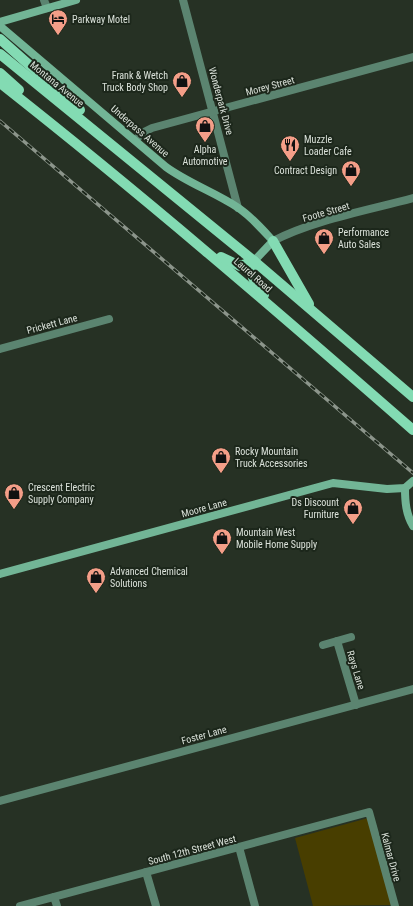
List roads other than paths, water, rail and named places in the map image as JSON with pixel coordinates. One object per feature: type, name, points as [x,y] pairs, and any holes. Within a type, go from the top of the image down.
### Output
[{"type":"main road","points":[[0,39],[83,114],[99,133]]},
{"type":"main road","name":"Montana Avenue","points":[[0,54],[99,133]]},
{"type":"main road","points":[[0,72],[75,142]]},
{"type":"main road","points":[[0,83],[75,142]]},
{"type":"main road","name":"Laurel Road","points":[[99,133],[254,261],[413,397]]},
{"type":"main road","name":"Laurel Road","points":[[75,142],[279,312],[413,430]]},
{"type":"main road","points":[[274,242],[315,313]]},
{"type":"main road","points":[[205,249],[240,266],[254,261]]},
{"type":"main road","points":[[254,261],[251,269],[255,282],[279,312]]},
{"type":"street","points":[[44,0],[47,8]]},
{"type":"street","points":[[0,22],[75,0]]},
{"type":"street","name":"Wonderpark Drive","points":[[183,0],[238,208]]},
{"type":"street","name":"Underpass Avenue","points":[[0,26],[174,173],[238,208],[251,218],[274,242]]},
{"type":"street","name":"Morey Street","points":[[135,140],[150,129],[413,57]]},
{"type":"street","name":"Foote Street","points":[[254,261],[274,242],[311,226],[413,198]]},
{"type":"street","name":"Prickett Lane","points":[[0,349],[109,319]]},
{"type":"street","points":[[413,481],[405,488],[405,503],[408,517],[413,526]]},
{"type":"street","name":"Moore Lane","points":[[0,574],[332,484],[357,485],[388,489],[405,488]]},
{"type":"street","name":"Rays Lane","points":[[323,645],[337,642],[351,636]]},
{"type":"street","name":"Rays Lane","points":[[337,642],[356,705]]},
{"type":"street","name":"Foster Lane","points":[[0,801],[413,689]]},
{"type":"street","name":"South 12th Street West","points":[[20,906],[369,812]]},
{"type":"street","name":"Kalmar Drive","points":[[369,812],[394,906]]},
{"type":"street","points":[[239,847],[255,906]]},
{"type":"street","points":[[146,872],[156,906]]},
{"type":"street","points":[[54,897],[56,906]]},
{"type":"railway","points":[[0,121],[413,473]]},
{"type":"place","name":"Parkway Motel","points":[[58,36]]},
{"type":"place","name":"Frank & Wetch Truck Body Shop","points":[[182,98]]},
{"type":"place","name":"Alpha Automotive","points":[[205,143]]},
{"type":"place","name":"Muzzle Loader Cafe","points":[[290,162]]},
{"type":"place","name":"Contract Design","points":[[351,187]]},
{"type":"place","name":"Performance Auto Sales","points":[[324,255]]},
{"type":"place","name":"Rocky Mountain Truck Accessories","points":[[221,474]]},
{"type":"place","name":"Crescent Electric Supply Company","points":[[14,510]]},
{"type":"place","name":"Ds Discount Furniture","points":[[353,525]]},
{"type":"place","name":"Mountain West Mobile Home Supply","points":[[222,555]]},
{"type":"place","name":"Advanced Chemical Solutions","points":[[96,594]]}]
